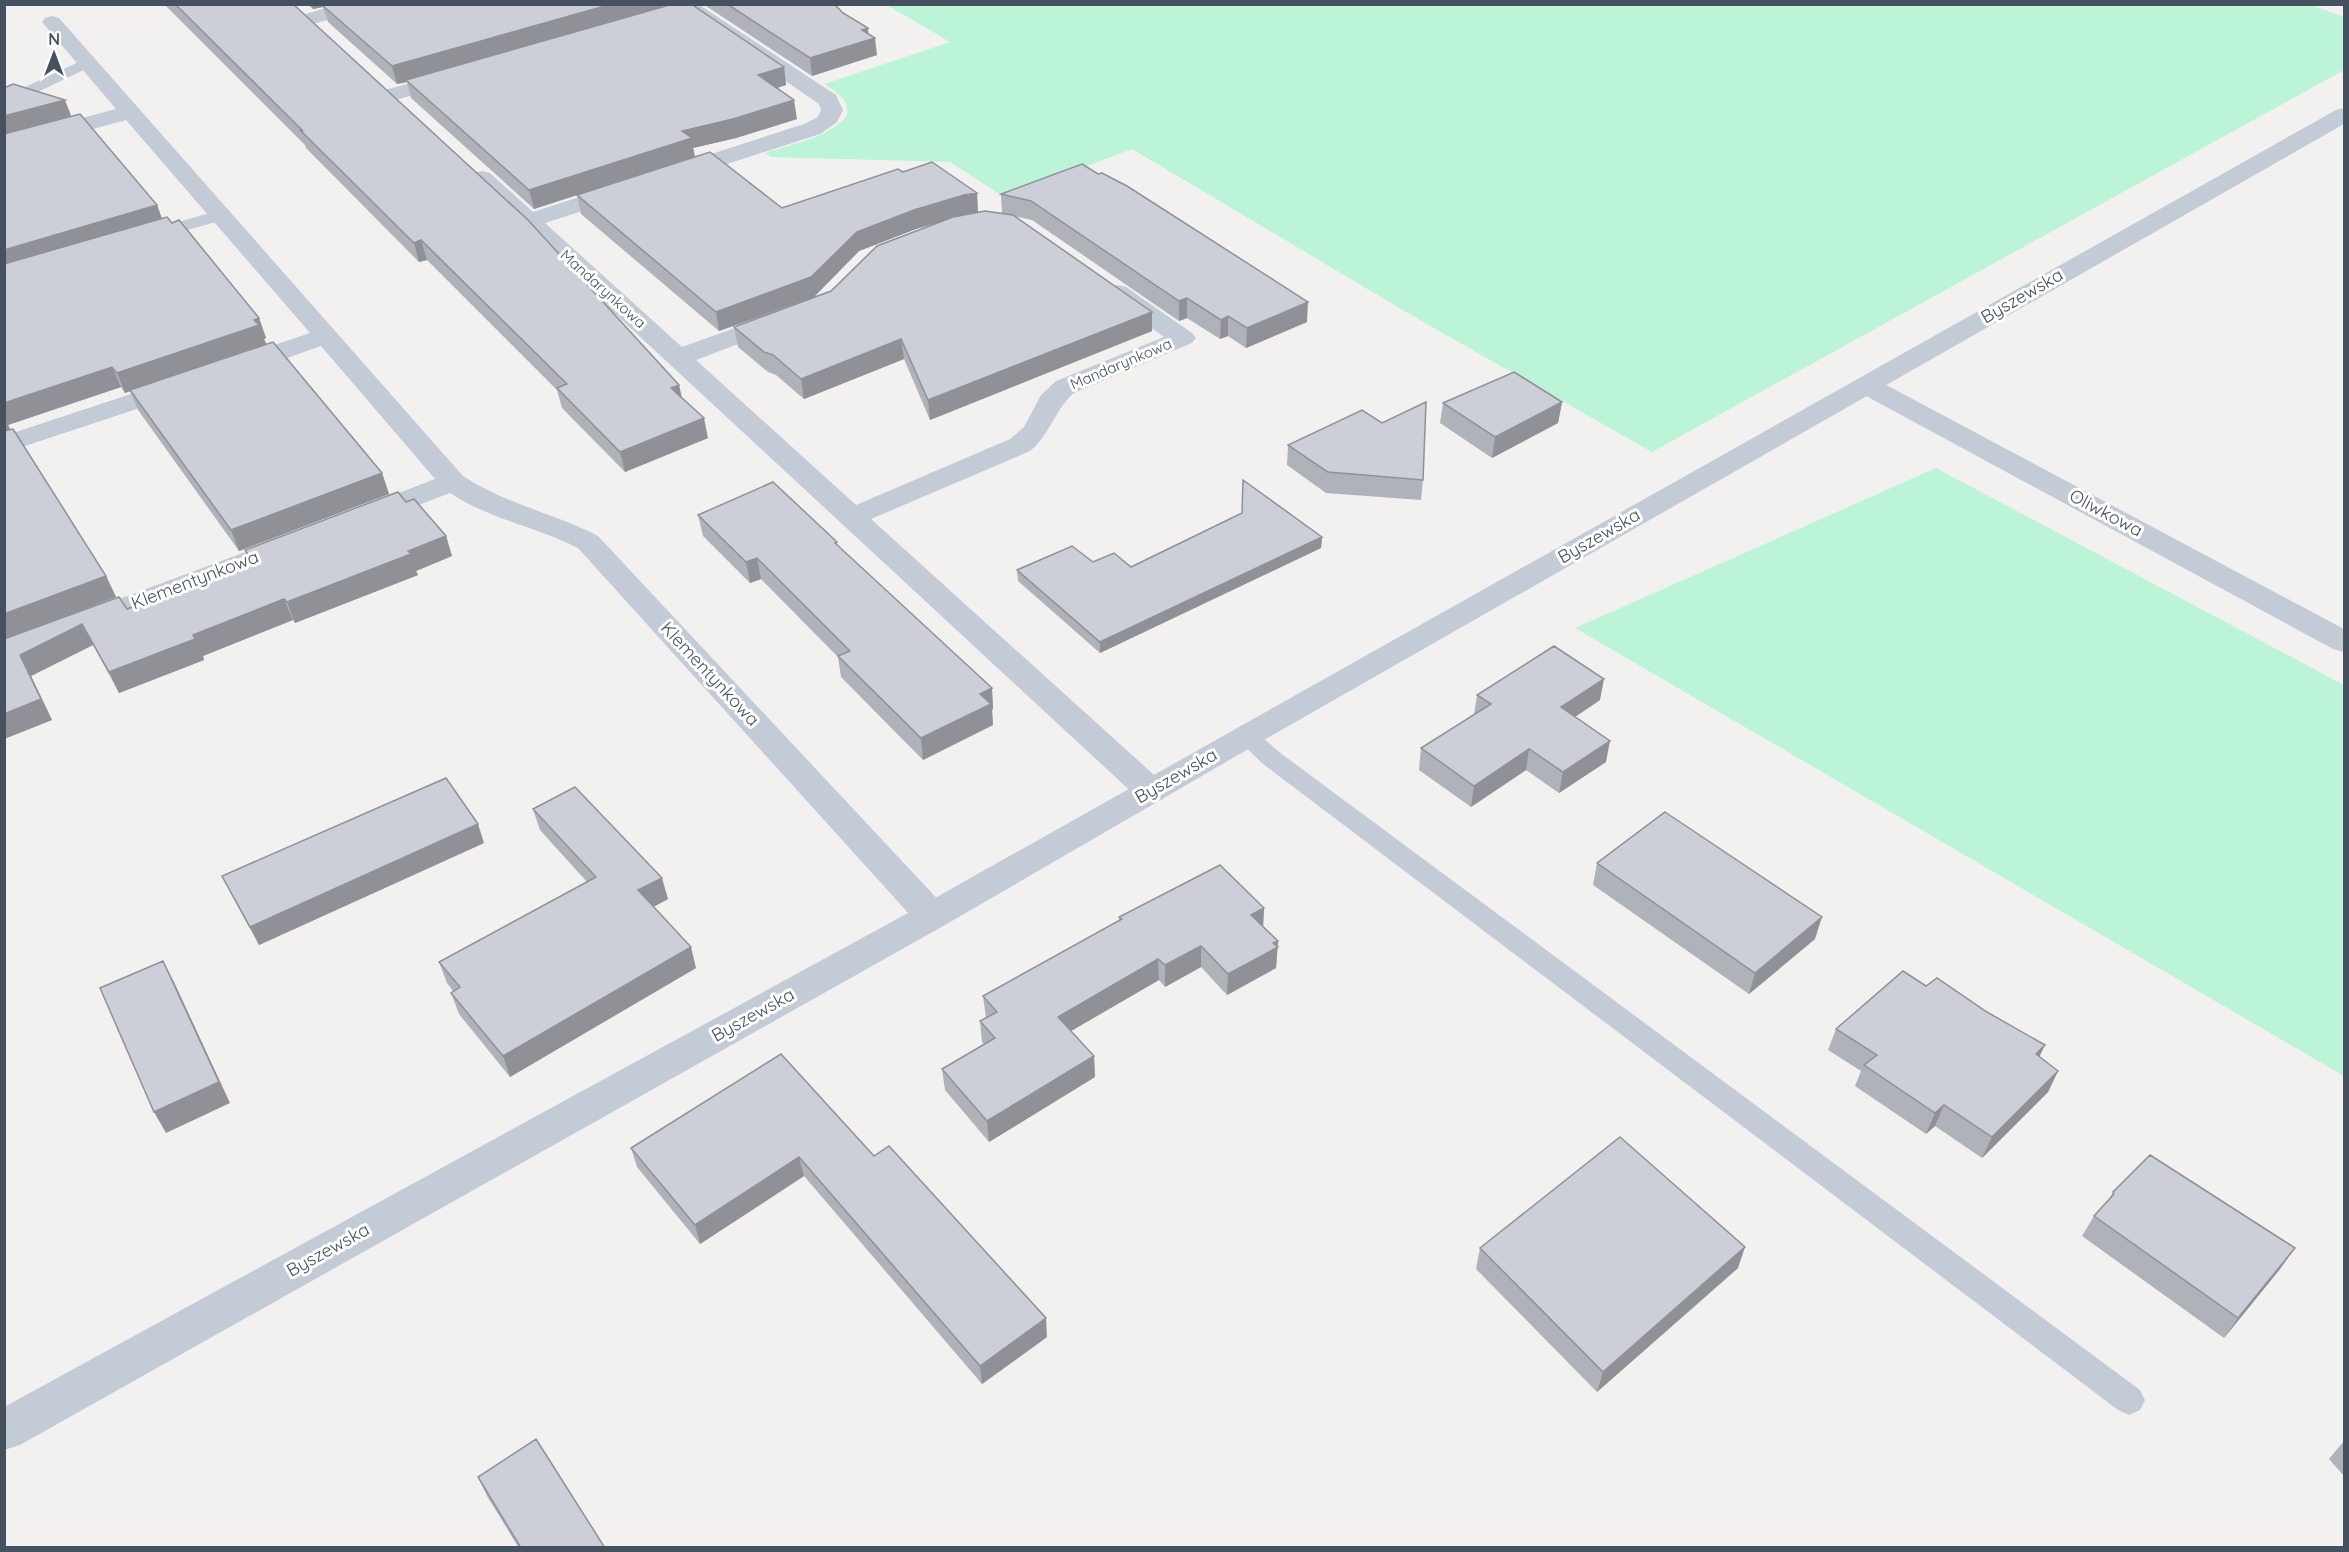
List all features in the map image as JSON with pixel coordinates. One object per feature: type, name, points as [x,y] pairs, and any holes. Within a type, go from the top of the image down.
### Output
[{"type":"street","points":[[300,12],[364,4]]},
{"type":"street","points":[[529,221],[812,129],[822,124],[832,114],[833,106],[828,100],[681,10]]},
{"type":"street","points":[[300,12],[333,42]]},
{"type":"street","name":"Klementynkowa","points":[[52,22],[453,482],[486,503],[570,531],[588,542],[932,916]]},
{"type":"street","points":[[392,95],[472,72]]},
{"type":"street","points":[[4,146],[130,112]]},
{"type":"street","name":"Byszewska","points":[[4,1430],[932,916],[2344,115]]},
{"type":"street","name":"Mandarynkowa","points":[[460,158],[1151,791]]},
{"type":"street","name":"Mandarynkowa","points":[[851,517],[1020,445],[1037,432],[1050,400],[1065,387],[1183,339],[1098,280]]},
{"type":"street","points":[[678,358],[803,311]]},
{"type":"street","points":[[4,445],[326,336]]},
{"type":"street","name":"Oliwkowa","points":[[1866,385],[2344,642]]},
{"type":"street","name":"Klementynkowa","points":[[4,653],[453,482]]},
{"type":"lane","points":[[4,103],[87,63]]},
{"type":"lane","points":[[140,239],[220,214]]},
{"type":"lane","points":[[1246,736],[1290,772],[2129,1400]]},
{"type":"green space","points":[[2309,4],[2344,17],[2344,70],[1652,452],[1418,319],[1132,149],[1004,197],[950,162],[771,157],[765,153],[820,135],[839,124],[847,116],[844,101],[824,84],[950,42],[887,5]]},
{"type":"green space","points":[[1936,468],[2344,685],[2344,1076],[1575,628]]},
{"type":"building","points":[[175,4],[293,4],[528,220],[679,385],[671,388],[704,418],[620,452],[557,388],[567,384],[421,240],[414,243]]},
{"type":"building","points":[[322,4],[612,4],[392,66]]},
{"type":"building","points":[[673,4],[691,4],[784,67],[758,75],[794,100],[733,119],[682,131],[692,138],[529,190],[406,80]]},
{"type":"building","points":[[727,4],[834,4],[843,13],[868,28],[862,30],[875,38],[810,58]]},
{"type":"building","points":[[13,84],[65,100],[4,116],[4,88]]},
{"type":"building","points":[[80,114],[157,205],[4,250],[4,134]]},
{"type":"building","points":[[710,152],[782,208],[898,169],[903,172],[932,162],[977,193],[914,210],[857,232],[811,277],[716,312],[577,195]]},
{"type":"building","points":[[1082,164],[1098,174],[1102,173],[1127,186],[1308,302],[1247,328],[1228,316],[1221,320],[1187,298],[1179,301],[1031,201],[1001,194]]},
{"type":"building","points":[[985,211],[1013,215],[1152,312],[928,400],[901,339],[801,379],[734,327],[831,291],[877,246],[953,217]]},
{"type":"building","points":[[167,217],[172,223],[179,220],[259,318],[254,320],[259,325],[117,373],[112,367],[4,403],[4,264]]},
{"type":"building","points":[[273,342],[382,473],[231,530],[130,390]]},
{"type":"building","points":[[1514,372],[1562,402],[1495,437],[1443,403]]},
{"type":"building","points":[[1426,402],[1423,480],[1328,472],[1288,445],[1362,410],[1382,423]]},
{"type":"building","points":[[13,429],[106,576],[4,614],[4,431]]},
{"type":"building","points":[[1243,480],[1322,537],[1100,642],[1017,570],[1072,546],[1093,562],[1114,553],[1131,567],[1242,513]]},
{"type":"building","points":[[773,482],[837,542],[835,543],[992,688],[980,694],[991,704],[921,738],[838,656],[850,651],[757,558],[746,562],[698,515]]},
{"type":"building","points":[[398,492],[406,502],[414,499],[446,536],[408,551],[411,554],[287,602],[284,599],[193,635],[195,639],[109,672],[82,624],[20,655],[41,699],[4,714],[4,639],[119,597],[127,609],[253,561],[245,550]]},
{"type":"building","points":[[1554,646],[1604,679],[1561,707],[1610,741],[1563,772],[1529,749],[1474,786],[1421,748],[1491,704],[1477,695]]},
{"type":"building","points":[[446,778],[478,824],[250,927],[222,876]]},
{"type":"building","points":[[575,787],[662,878],[638,890],[691,947],[503,1056],[451,993],[460,987],[439,962],[596,877],[533,809]]},
{"type":"building","points":[[1665,812],[1822,917],[1755,973],[1597,863]]},
{"type":"building","points":[[1220,865],[1264,908],[1251,915],[1278,941],[1273,943],[1278,947],[1228,974],[1201,946],[1165,965],[1158,959],[1058,1017],[1094,1056],[987,1121],[942,1069],[995,1038],[980,1021],[997,1012],[983,996],[1122,919],[1119,917]]},
{"type":"building","points":[[163,961],[219,1082],[154,1112],[100,988]]},
{"type":"building","points":[[1903,971],[1926,986],[1937,978],[1987,1012],[2045,1045],[2036,1054],[2058,1071],[1992,1137],[1944,1105],[1935,1113],[1864,1065],[1877,1055],[1836,1029]]},
{"type":"building","points":[[781,1054],[874,1156],[889,1146],[1046,1318],[980,1366],[799,1157],[695,1225],[631,1148]]},
{"type":"building","points":[[1620,1137],[1745,1247],[1603,1372],[1480,1248]]},
{"type":"building","points":[[2150,1155],[2295,1248],[2238,1318],[2094,1216],[2114,1194],[2113,1192]]},
{"type":"building","points":[[536,1439],[605,1548],[521,1548],[478,1477]]}]
